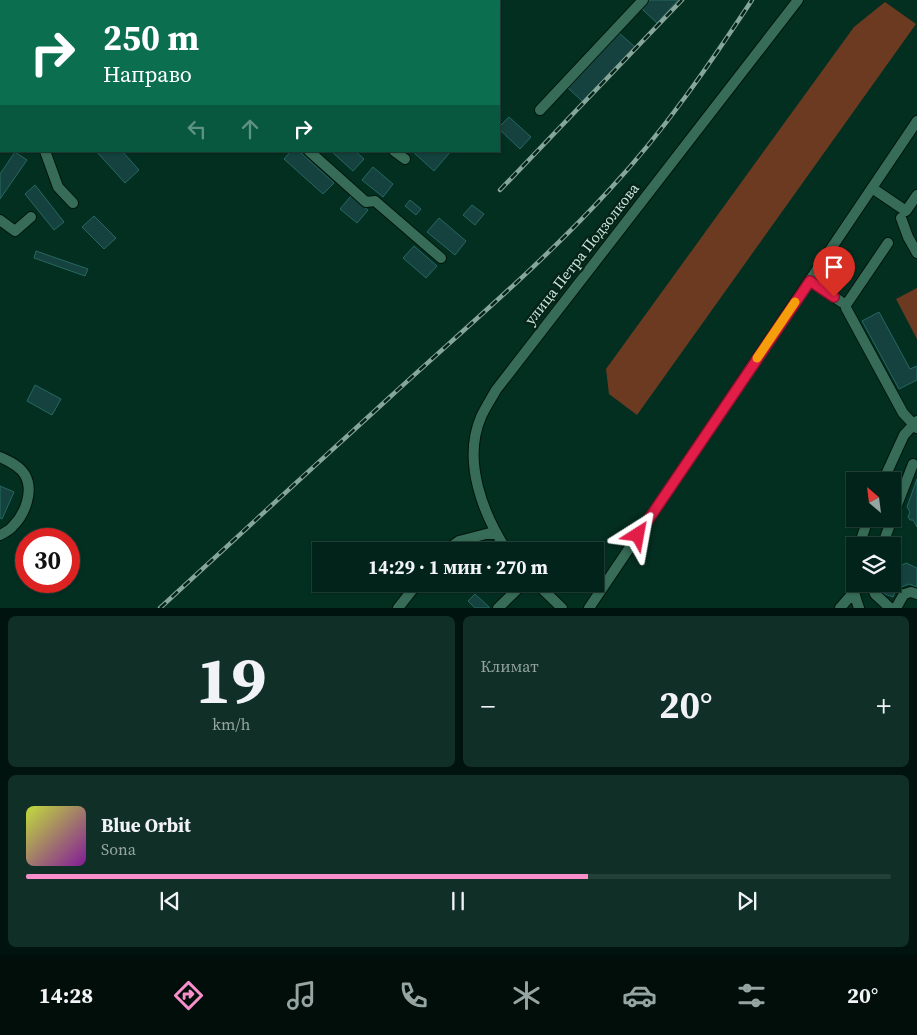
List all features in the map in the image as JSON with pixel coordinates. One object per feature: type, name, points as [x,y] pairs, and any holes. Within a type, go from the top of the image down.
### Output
[{"type":"street","points":[[540,110],[643,0]]},
{"type":"street","name":"улица Петра Подзолкова","points":[[501,542],[482,501],[473,455],[474,442],[481,418],[492,397],[798,0]]},
{"type":"street","points":[[589,608],[917,121]]},
{"type":"street","points":[[45,152],[58,187],[73,203]]},
{"type":"street","points":[[311,152],[366,202],[375,202],[441,258]]},
{"type":"street","points":[[395,152],[405,159]]},
{"type":"street","points":[[872,188],[902,217],[908,237],[917,254]]},
{"type":"street","points":[[902,217],[917,195]]},
{"type":"street","points":[[0,220],[15,231],[31,217]]},
{"type":"street","points":[[846,305],[888,243]]},
{"type":"street","points":[[810,281],[846,305],[903,413],[916,425],[904,435],[887,472]]},
{"type":"street","points":[[0,457],[14,464],[25,474],[29,485],[28,499],[23,513],[13,527],[0,535]]},
{"type":"street","points":[[901,495],[913,464]]},
{"type":"street","points":[[457,542],[490,533],[497,535]]},
{"type":"street","points":[[398,608],[411,592]]},
{"type":"street","points":[[498,608],[515,592]]},
{"type":"street","points":[[546,592],[562,607]]},
{"type":"street","points":[[874,592],[890,608]]},
{"type":"street","points":[[896,608],[904,594],[911,592],[917,594]]},
{"type":"street","points":[[840,608],[853,593],[859,608]]},
{"type":"shaded area","points":[[885,2],[916,24],[637,415],[609,394],[606,369],[854,27]]},
{"type":"shaded area","points":[[917,288],[917,339],[896,299]]},
{"type":"building","points":[[650,0],[678,0],[657,23],[642,9]]},
{"type":"building","points":[[619,33],[635,47],[583,102],[568,88]]},
{"type":"building","points":[[509,117],[531,137],[520,149],[500,130],[500,126]]},
{"type":"building","points":[[15,152],[27,160],[0,199],[0,174]]},
{"type":"building","points":[[97,152],[123,152],[139,170],[125,183]]},
{"type":"building","points":[[290,152],[300,152],[334,183],[323,194],[284,159]]},
{"type":"building","points":[[332,152],[356,152],[364,159],[353,171]]},
{"type":"building","points":[[413,152],[450,152],[434,171]]},
{"type":"building","points":[[373,167],[393,184],[383,197],[362,180]]},
{"type":"building","points":[[35,185],[64,222],[54,230],[25,194]]},
{"type":"building","points":[[351,196],[368,210],[357,223],[340,209]]},
{"type":"building","points":[[410,200],[421,209],[416,215],[405,206]]},
{"type":"building","points":[[472,205],[484,214],[475,225],[463,215]]},
{"type":"building","points":[[94,216],[116,238],[104,249],[82,227]]},
{"type":"building","points":[[439,218],[466,241],[455,255],[427,232]]},
{"type":"building","points":[[414,246],[437,266],[426,278],[403,258]]},
{"type":"building","points":[[36,251],[88,269],[85,276],[34,258]]},
{"type":"building","points":[[879,312],[910,369],[917,366],[917,380],[899,389],[862,321]]},
{"type":"building","points":[[35,385],[61,399],[52,415],[27,401]]},
{"type":"building","points":[[917,479],[917,527],[913,520],[910,520],[908,517],[910,512],[907,507]]},
{"type":"building","points":[[0,486],[14,492],[2,519],[0,518]]},
{"type":"building","points":[[906,563],[917,568],[917,587],[909,584],[901,587],[901,566]]},
{"type":"building","points":[[880,592],[895,592],[893,597]]},
{"type":"building","points":[[475,594],[489,608],[475,608],[468,601]]},
{"type":"railway","points":[[500,190],[682,0]]},
{"type":"railway","points":[[160,608],[503,295],[585,216],[631,166],[668,121],[752,0]]},
{"type":"slow traffic","points":[[757,358],[795,302]]},
{"type":"route","points":[[638,535],[810,281],[834,297]]}]
